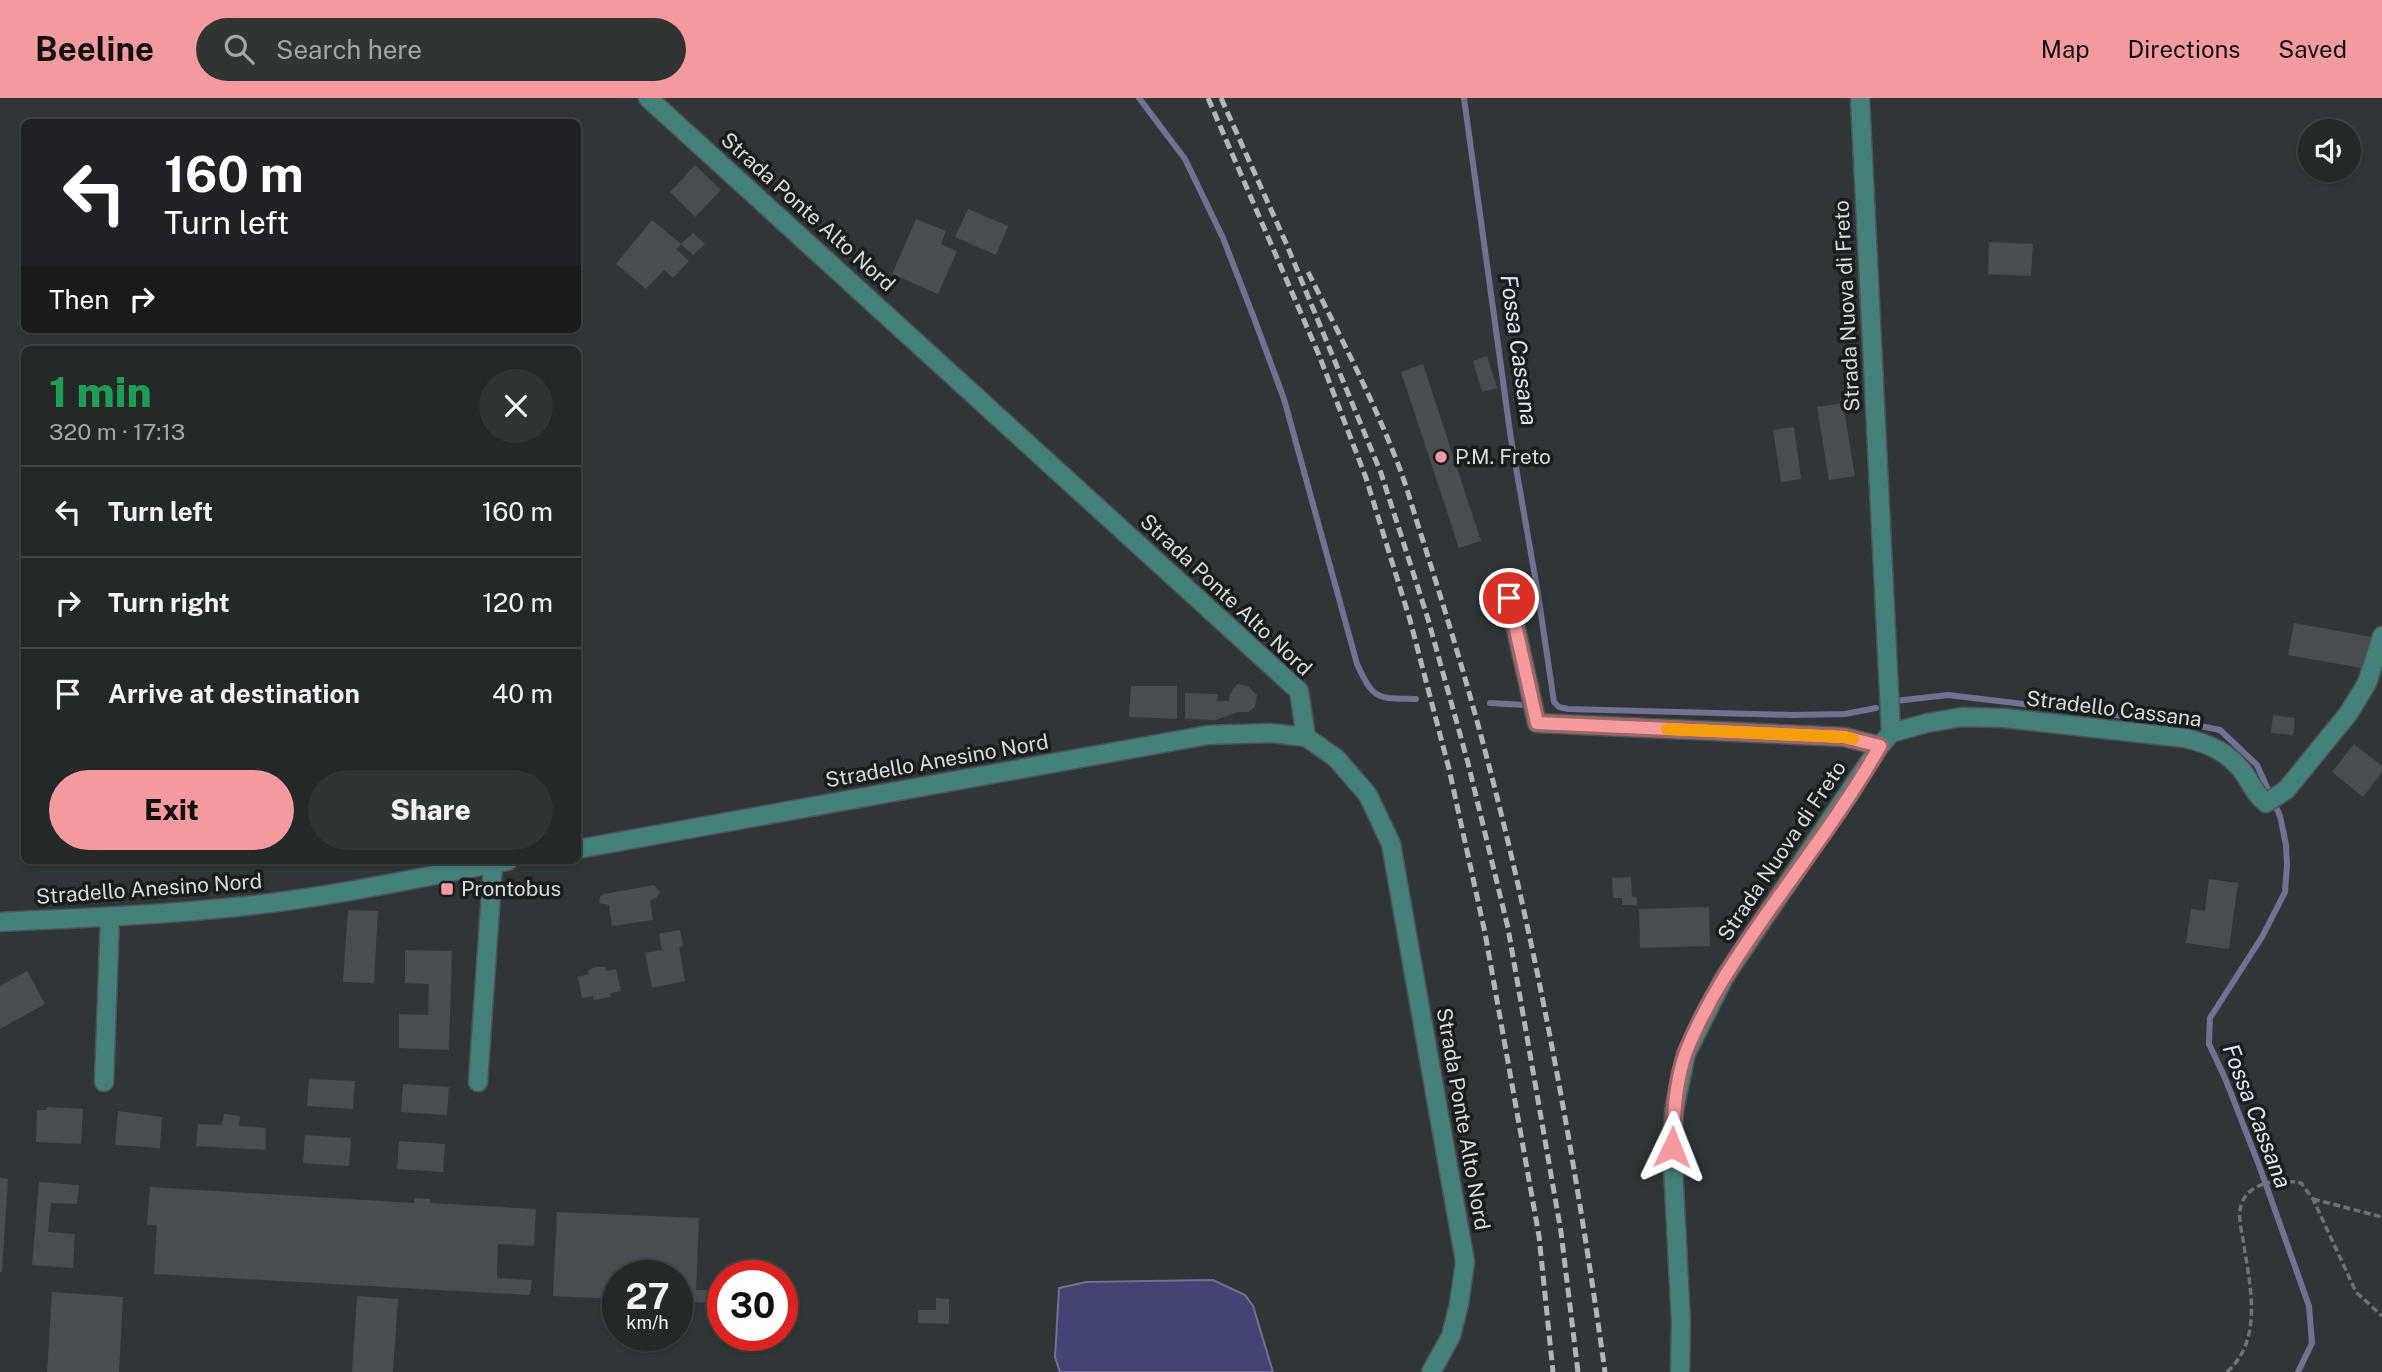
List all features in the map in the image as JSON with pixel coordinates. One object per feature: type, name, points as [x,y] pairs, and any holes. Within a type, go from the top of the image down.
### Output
[{"type":"street","name":"Strada Ponte Alto Nord","points":[[648,98],[1299,691],[1306,737],[1336,758],[1368,795],[1391,844],[1465,1262],[1451,1336],[1432,1372]]},
{"type":"street","name":"Strada Nuova di Freto","points":[[1680,1372],[1681,1323],[1672,1147],[1674,1111],[1686,1054],[1724,978],[1886,740],[1860,98]]},
{"type":"street","points":[[1509,598],[1537,723],[1886,740]]},
{"type":"street","name":"Stradello Cassana","points":[[1886,740],[1927,723],[1962,718],[2004,718],[2185,738],[2205,743],[2232,758],[2258,797],[2266,803],[2286,790],[2348,714],[2367,683],[2382,636]]},
{"type":"street","name":"Stradello Anesino Nord","points":[[581,848],[1208,735],[1271,733],[1306,737]]},
{"type":"street","name":"Stradello Anesino Nord","points":[[0,922],[110,917],[246,906],[307,898],[489,864]]},
{"type":"street","points":[[478,1082],[500,864]]},
{"type":"street","points":[[104,1082],[110,917]]},
{"type":"path","points":[[2227,1372],[2239,1362],[2249,1335],[2252,1310],[2241,1206],[2249,1193],[2266,1183],[2285,1180],[2301,1183],[2313,1199],[2356,1292],[2382,1315]]},
{"type":"path","points":[[2313,1199],[2382,1217]]},
{"type":"shaded area","points":[[1213,1280],[1245,1295],[1253,1306],[1273,1372],[1060,1372],[1055,1357],[1059,1288],[1086,1282]]},
{"type":"building","points":[[695,165],[721,190],[695,217],[670,192]]},
{"type":"building","points":[[968,209],[1008,226],[996,255],[955,237]]},
{"type":"building","points":[[916,219],[946,231],[941,244],[957,251],[938,294],[892,274]]},
{"type":"building","points":[[652,220],[681,244],[676,249],[689,261],[673,278],[664,270],[646,289],[616,264]]},
{"type":"building","points":[[693,233],[705,244],[693,255],[681,244]]},
{"type":"building","points":[[1989,242],[2033,244],[2031,276],[1988,274]]},
{"type":"building","points":[[1487,356],[1497,388],[1482,392],[1473,361]]},
{"type":"building","name":"P.M. Freto","points":[[1423,364],[1481,541],[1459,548],[1401,372]]},
{"type":"building","points":[[1843,403],[1855,476],[1829,480],[1817,407]]},
{"type":"building","points":[[1794,427],[1801,479],[1781,482],[1773,430]]},
{"type":"building","points":[[2294,623],[2372,637],[2367,669],[2288,655]]},
{"type":"building","points":[[1237,684],[1248,686],[1257,695],[1255,707],[1248,712],[1238,712],[1216,720],[1185,719],[1185,693],[1218,694],[1217,701],[1229,701]]},
{"type":"building","points":[[1131,686],[1177,686],[1177,719],[1129,717]]},
{"type":"building","points":[[2273,715],[2295,718],[2293,735],[2271,733]]},
{"type":"building","points":[[2354,744],[2382,766],[2382,772],[2363,797],[2332,772]]},
{"type":"building","points":[[1631,877],[1632,897],[1637,897],[1637,905],[1622,905],[1622,898],[1613,898],[1612,878]]},
{"type":"building","points":[[2209,879],[2238,883],[2229,949],[2186,943],[2191,909],[2205,911]]},
{"type":"building","points":[[654,885],[660,892],[656,898],[650,900],[653,920],[612,926],[609,905],[599,903],[600,897]]},
{"type":"building","points":[[1709,907],[1710,946],[1640,948],[1639,909]]},
{"type":"building","points":[[348,910],[378,911],[374,983],[343,982]]},
{"type":"building","points":[[680,930],[683,946],[679,947],[685,981],[652,988],[645,953],[662,950],[659,934]]},
{"type":"building","points":[[405,950],[452,951],[449,1050],[399,1048],[399,1014],[428,1015],[429,984],[405,983]]},
{"type":"building","points":[[595,967],[605,967],[606,971],[616,969],[621,991],[610,993],[611,997],[594,1000],[593,996],[582,998],[578,977],[589,974],[588,971]]},
{"type":"building","points":[[27,971],[45,1004],[0,1029],[0,986]]},
{"type":"building","points":[[309,1079],[355,1081],[353,1109],[307,1106]]},
{"type":"building","points":[[403,1084],[449,1087],[447,1115],[401,1112]]},
{"type":"building","points":[[47,1107],[83,1109],[81,1144],[36,1142],[37,1110],[47,1110]]},
{"type":"building","points":[[118,1111],[162,1117],[160,1148],[115,1145]]},
{"type":"building","points":[[224,1114],[240,1116],[239,1126],[266,1128],[265,1150],[196,1146],[198,1124],[222,1125]]},
{"type":"building","points":[[305,1135],[351,1138],[349,1166],[303,1163]]},
{"type":"building","points":[[399,1141],[445,1144],[443,1172],[397,1169]]},
{"type":"building","points":[[0,1178],[8,1179],[2,1272],[0,1272]]},
{"type":"building","points":[[39,1182],[79,1185],[77,1204],[51,1203],[48,1232],[75,1234],[73,1268],[32,1265]]},
{"type":"building","points":[[150,1187],[414,1203],[414,1198],[430,1199],[430,1203],[536,1209],[534,1246],[498,1244],[497,1278],[532,1280],[530,1295],[154,1274],[157,1225],[147,1225]]},
{"type":"building","points":[[557,1212],[699,1218],[696,1290],[707,1290],[707,1303],[693,1302],[693,1260],[602,1260],[602,1298],[553,1296]]},
{"type":"building","points":[[52,1292],[123,1297],[119,1372],[47,1372]]},
{"type":"building","points":[[357,1296],[398,1299],[393,1372],[352,1372]]},
{"type":"building","points":[[936,1298],[949,1299],[949,1324],[918,1323],[918,1310],[936,1310]]},
{"type":"waterway","points":[[1139,98],[1185,159],[1223,238],[1254,318],[1284,399],[1357,664],[1368,685],[1378,695],[1416,699]]},
{"type":"waterway","name":"Fossa Cassana","points":[[1464,98],[1511,439],[1554,702],[1559,707],[1568,709],[1793,715],[1845,714],[1876,708]]},
{"type":"waterway","name":"Fossa Cassana","points":[[1895,701],[1948,695],[2190,724],[2220,730],[2257,765],[2280,816],[2286,845],[2285,892],[2262,937],[2210,1018],[2209,1044],[2260,1168],[2309,1306],[2312,1343],[2298,1372]]},
{"type":"waterway","points":[[1490,703],[1524,705]]},
{"type":"railway","points":[[1208,98],[1319,355],[1366,478],[1410,620],[1449,769],[1485,933],[1539,1236],[1553,1372]]},
{"type":"railway","points":[[1221,98],[1286,243],[1381,473],[1428,619],[1468,763],[1508,928],[1561,1232],[1578,1372]]},
{"type":"railway","points":[[1308,272],[1365,388],[1399,467],[1486,755],[1546,1017],[1578,1194],[1605,1372]]},
{"type":"slow traffic","points":[[1667,729],[1853,739]]},
{"type":"place","name":"P.M. Freto","points":[[1441,457]]},
{"type":"place","name":"Prontobus","points":[[447,889]]},
{"type":"route","points":[[1509,598],[1537,723],[1844,737],[1880,746],[1724,978],[1701,1020],[1678,1081],[1672,1147]]}]
